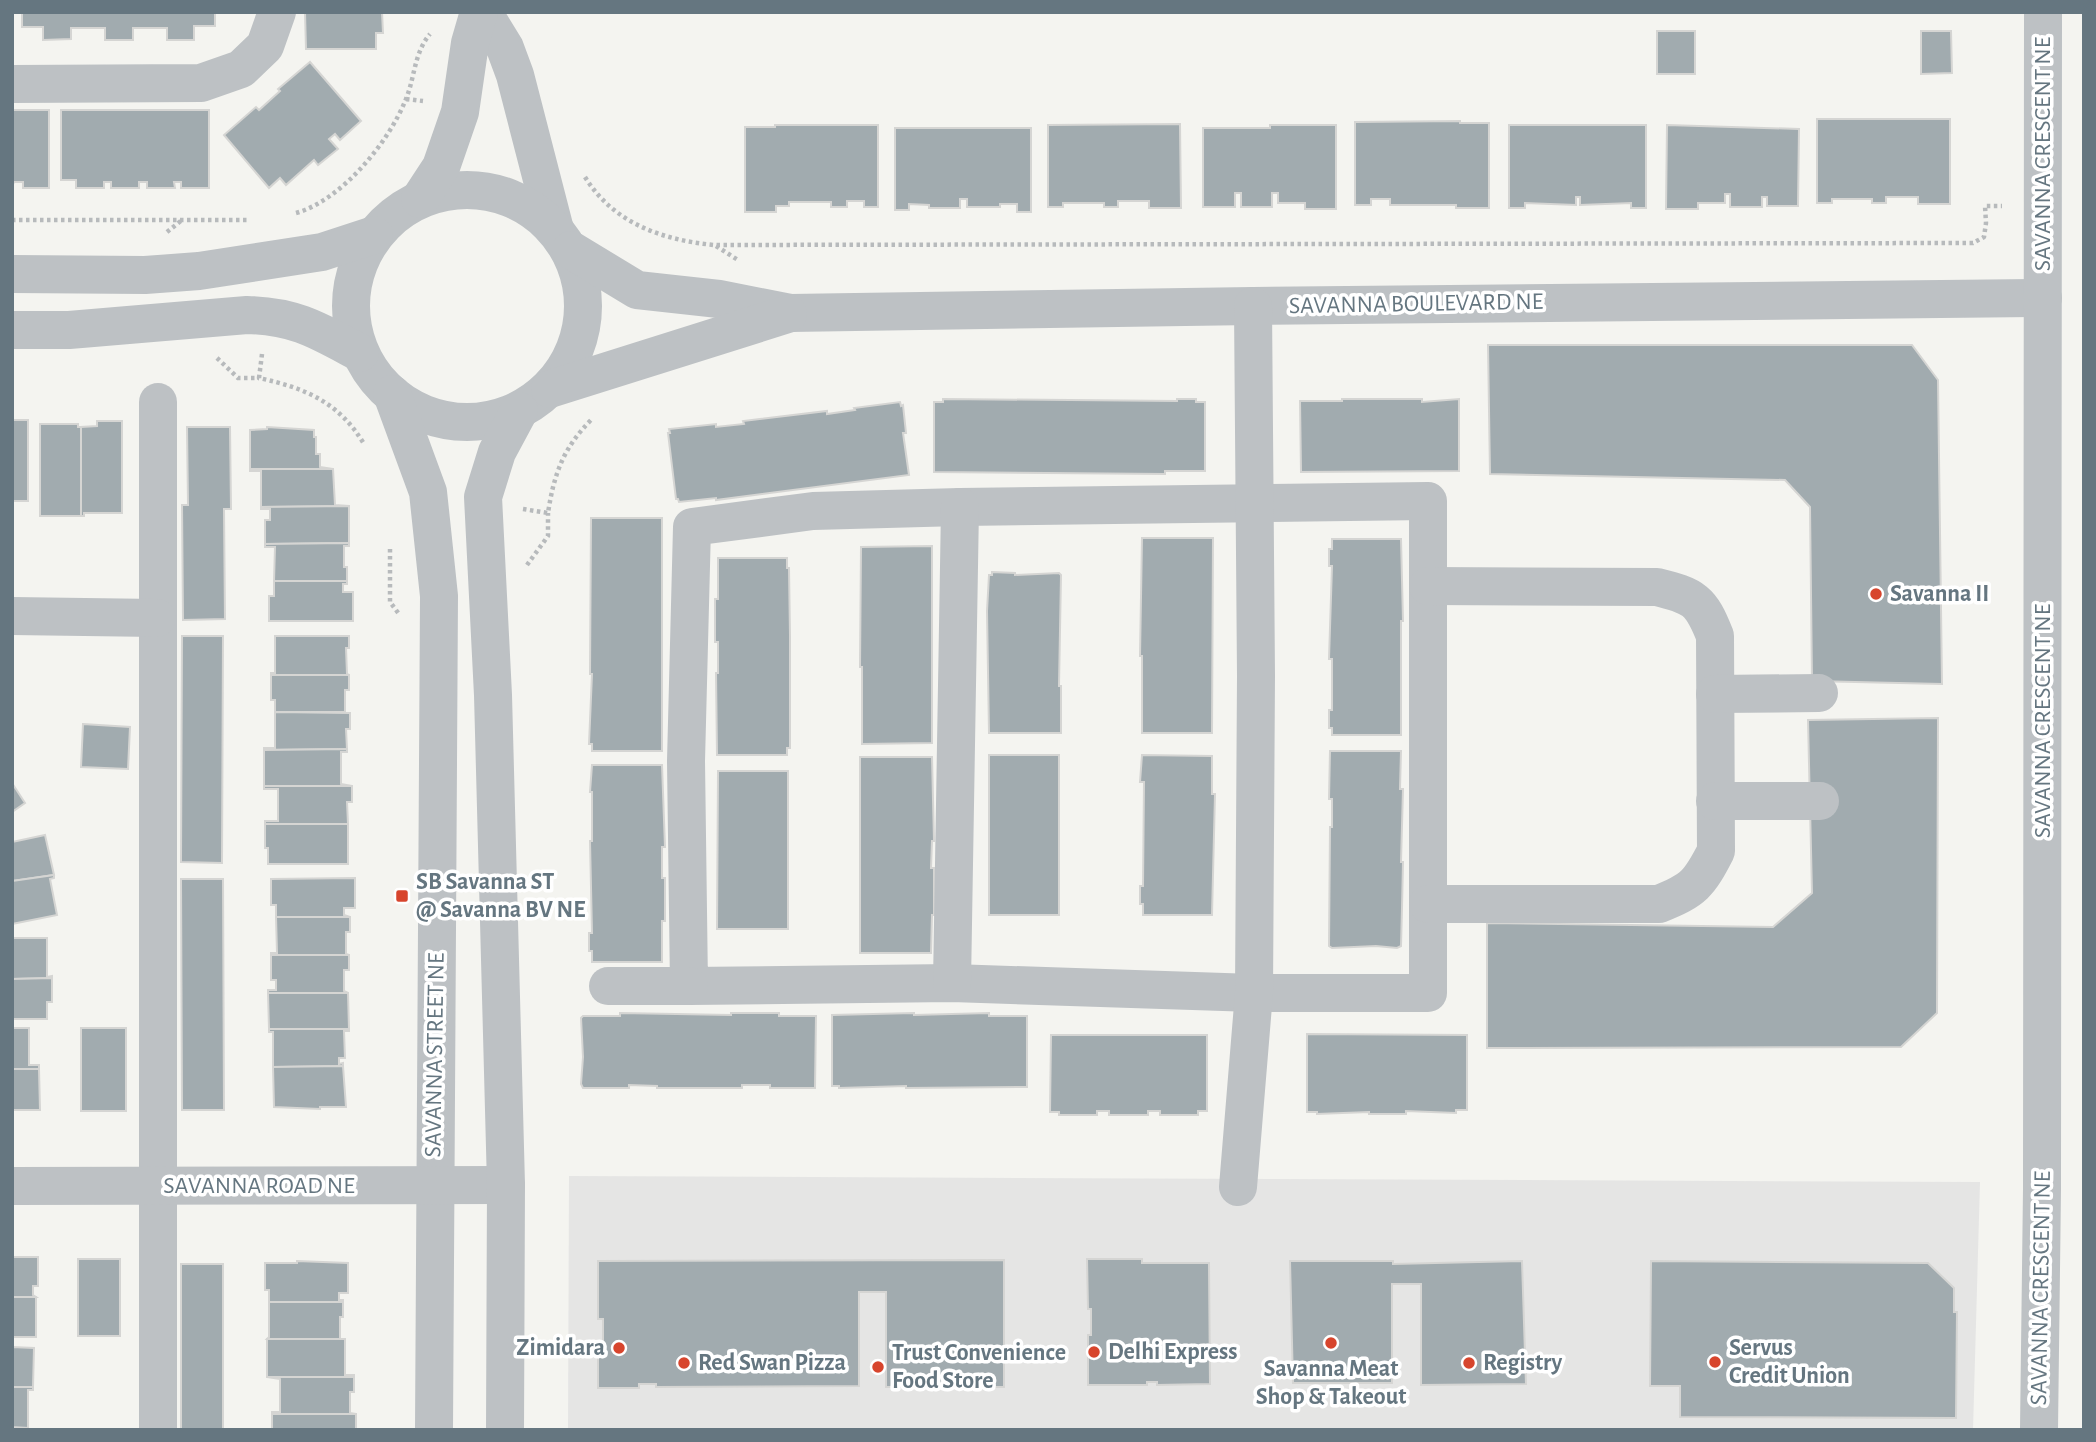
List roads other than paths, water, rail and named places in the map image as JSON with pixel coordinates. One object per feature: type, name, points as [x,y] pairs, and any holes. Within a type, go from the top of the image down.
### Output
[{"type":"street","points":[[12,84],[201,83],[241,69],[265,46],[277,12]]},
{"type":"street","points":[[420,199],[441,167],[460,112],[470,43],[481,12]]},
{"type":"street","points":[[481,12],[505,48],[515,75],[530,142],[562,238],[583,285],[583,323],[572,359],[550,389],[519,411],[483,422],[445,421],[410,408],[380,384],[360,353],[350,317],[351,288],[359,260],[374,234],[395,214],[420,199],[448,190],[477,189],[505,195],[531,208],[562,238]]},
{"type":"street","name":"SAVANNA CRESCENT NE","points":[[2039,1430],[2042,1189],[2043,12]]},
{"type":"street","points":[[12,274],[145,275],[199,271],[322,251],[374,234]]},
{"type":"street","name":"SAVANNA BOULEVARD NE","points":[[562,238],[637,290],[719,299],[790,313],[2043,298]]},
{"type":"street","points":[[1238,1187],[1254,993],[1253,306]]},
{"type":"street","name":"SAVANNA BOULEVARD NE","points":[[550,389],[790,313]]},
{"type":"street","points":[[12,330],[69,330],[269,315],[306,324],[360,353]]},
{"type":"street","name":"SAVANNA STREET NE","points":[[392,394],[428,492],[439,596],[434,1430]]},
{"type":"street","points":[[158,402],[158,1430]]},
{"type":"street","points":[[505,1430],[506,1185],[493,695],[483,496],[497,452],[519,411]]},
{"type":"street","points":[[608,986],[689,986],[952,983],[1254,993],[1429,993],[1429,501],[960,507],[813,512],[692,527],[686,761],[689,986]]},
{"type":"street","points":[[952,983],[960,507]]},
{"type":"street","points":[[1429,586],[1657,587],[1686,594],[1706,611],[1714,636],[1716,851],[1703,878],[1685,894],[1660,904],[1429,904]]},
{"type":"street","points":[[12,616],[157,618]]},
{"type":"street","points":[[1715,694],[1819,693]]},
{"type":"street","points":[[1715,801],[1819,801]]},
{"type":"street","name":"SAVANNA ROAD NE","points":[[12,1186],[506,1185]]},
{"type":"place","name":"Savanna II","points":[[1876,594]]},
{"type":"place","name":"SB Savanna ST @ Savanna BV NE","points":[[402,896]]},
{"type":"place","name":"Savanna Meat Shop & Takeout","points":[[1331,1343]]},
{"type":"place","name":"Zimidara","points":[[619,1348]]},
{"type":"place","name":"Delhi Express","points":[[1094,1352]]},
{"type":"place","name":"Servus Credit Union","points":[[1715,1362]]},
{"type":"place","name":"Red Swan Pizza","points":[[684,1363]]},
{"type":"place","name":"Registry","points":[[1469,1363]]},
{"type":"place","name":"Trust Convenience Food Store","points":[[878,1367]]}]
